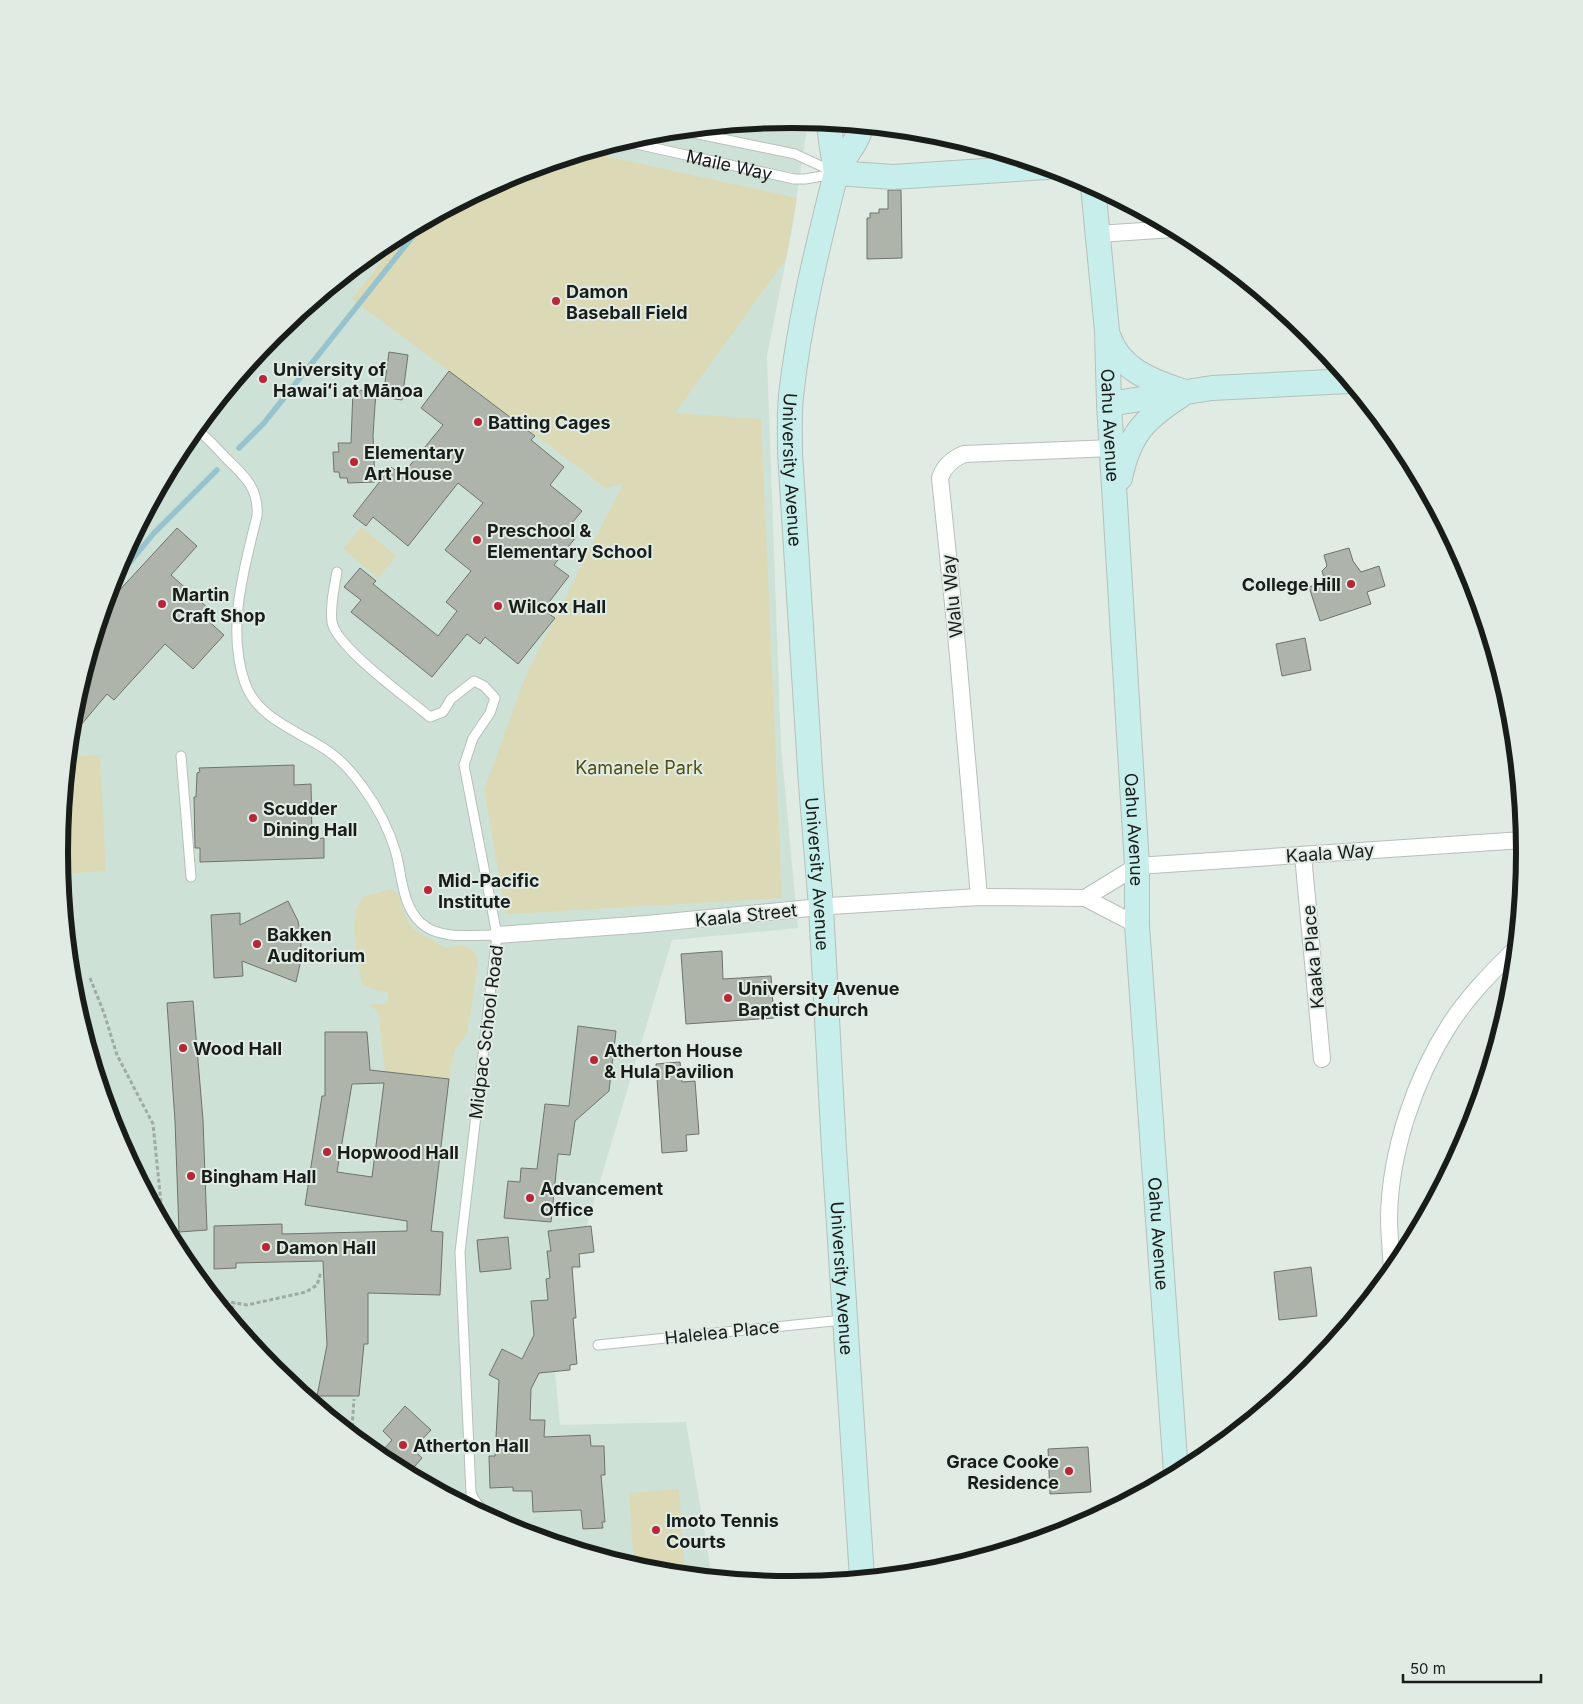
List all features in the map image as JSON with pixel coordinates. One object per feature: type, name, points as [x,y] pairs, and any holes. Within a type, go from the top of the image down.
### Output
[{"type":"street","name":"University Avenue","points":[[830,130],[836,173]]},
{"type":"street","name":"University Avenue","points":[[859,132],[855,142],[836,173],[807,298],[791,398],[791,473],[811,785],[821,907],[834,1149],[862,1572]]},
{"type":"street","name":"Maile Way","points":[[836,173],[893,177],[1032,169]]},
{"type":"street","name":"Oahu Avenue","points":[[1094,195],[1107,331],[1109,404],[1137,866],[1137,925],[1175,1466]]},
{"type":"street","points":[[1098,234],[1162,230]]},
{"type":"street","points":[[1107,331],[1116,351],[1131,368],[1151,381],[1186,393]]},
{"type":"street","points":[[1109,404],[1212,388],[1341,381]]},
{"type":"street","points":[[1115,500],[1123,461],[1136,434],[1155,413],[1186,393]]},
{"type":"street","name":"Walu Way","points":[[980,897],[940,478],[947,465],[955,458],[964,454],[1112,448]]},
{"type":"street","name":"Kaala Way","points":[[1137,866],[1516,841]]},
{"type":"street","name":"Kaaka Place","points":[[1303,855],[1322,1059]]},
{"type":"street","points":[[1085,898],[1137,866]]},
{"type":"street","name":"Kaala Street","points":[[497,935],[647,924],[821,907],[980,897],[1085,898],[1137,925]]},
{"type":"street","points":[[1391,1257],[1389,1216],[1394,1165],[1407,1116],[1425,1068],[1450,1024],[1481,983],[1508,956]]},
{"type":"lane","name":"Maile Way","points":[[698,134],[795,154],[836,173]]},
{"type":"lane","name":"Maile Way","points":[[639,145],[794,179],[805,180],[836,173]]},
{"type":"lane","points":[[201,433],[247,478],[258,502],[257,516],[236,621],[242,670],[247,689],[252,698],[265,713],[327,750],[346,766],[362,785],[388,829],[396,852],[407,901],[412,913],[422,924],[440,934],[497,935]]},
{"type":"lane","name":"Midpac School Road","points":[[337,572],[332,606],[332,623],[336,633],[355,654],[430,717],[443,712],[451,698],[474,681],[484,686],[495,698],[490,713],[473,738],[464,765],[497,935],[460,1252],[471,1493],[476,1503]]},
{"type":"lane","points":[[181,756],[191,878]]},
{"type":"lane","name":"Halelea Place","points":[[598,1345],[846,1319]]},
{"type":"path","points":[[90,978],[104,1013],[117,1055],[153,1124],[162,1209]]},
{"type":"path","points":[[223,1301],[247,1306],[306,1292],[318,1285],[321,1272]]},
{"type":"path","points":[[231,1310],[235,1303]]},
{"type":"path","points":[[352,1427],[354,1399]]},
{"type":"shaded area","name":"Mid-Pacific Institute","points":[[807,129],[792,229],[767,356],[781,746],[798,928],[672,940],[552,1342],[560,1425],[686,1422],[711,1571],[650,1562],[559,1538],[514,1521],[471,1501],[429,1479],[389,1454],[314,1396],[280,1364],[217,1293],[164,1214],[142,1172],[106,1085],[81,993],[74,947],[69,899],[69,805],[81,711],[92,665],[106,619],[142,532],[164,490],[217,411],[247,375],[314,308],[389,250],[430,225],[514,183],[559,166],[650,142],[697,134],[744,130]]},
{"type":"green space","name":"Kamanele Park","points":[[599,155],[797,198],[786,259],[675,413],[761,419],[782,898],[506,914],[484,790],[526,675],[623,484],[606,488],[352,299],[391,249],[430,225],[514,183],[559,166]]},
{"type":"green space","points":[[361,527],[396,556],[378,578],[343,549]]},
{"type":"green space","points":[[100,755],[106,871],[68,874],[69,805],[74,757]]},
{"type":"green space","points":[[391,889],[397,893],[413,929],[446,948],[460,945],[469,948],[477,956],[478,964],[467,1034],[455,1049],[449,1079],[385,1072],[378,1011],[368,1005],[388,1003],[388,992],[375,990],[363,985],[357,958],[354,925],[356,909],[365,896]]},
{"type":"green space","name":"Imoto Tennis Courts","points":[[679,1489],[685,1568],[633,1558],[629,1493]]},
{"type":"building","points":[[888,190],[901,190],[902,258],[867,259],[867,218],[870,218],[870,213],[879,213],[879,209],[888,209]]},
{"type":"building","points":[[389,352],[408,355],[402,400],[383,397]]},
{"type":"building","points":[[449,371],[535,436],[531,440],[564,467],[550,485],[582,511],[566,530],[576,537],[554,565],[569,576],[543,610],[555,618],[518,664],[485,637],[480,644],[467,634],[432,677],[351,612],[361,600],[344,587],[360,568],[376,581],[373,584],[438,636],[457,611],[446,602],[471,571],[445,550],[483,503],[458,483],[408,546],[373,517],[366,526],[353,516],[391,467],[402,475],[443,425],[421,408]]},
{"type":"building","points":[[353,390],[376,391],[373,435],[375,482],[348,483],[347,478],[340,478],[339,472],[334,472],[333,452],[339,452],[338,443],[351,443]]},
{"type":"building","points":[[177,528],[197,546],[171,575],[210,610],[204,617],[224,635],[193,669],[165,644],[114,700],[107,694],[78,728],[92,665],[115,595]]},
{"type":"building","name":"College Hill","points":[[1349,548],[1353,561],[1361,572],[1379,566],[1385,586],[1367,592],[1371,604],[1320,621],[1309,587],[1325,581],[1322,571],[1327,566],[1324,555]]},
{"type":"building","points":[[1305,638],[1311,670],[1282,676],[1276,644]]},
{"type":"building","name":"Scudder Dining Hall","points":[[294,765],[294,785],[311,784],[312,839],[324,838],[324,858],[200,862],[200,848],[195,848],[194,797],[196,797],[199,768]]},
{"type":"building","name":"Bakken Auditorium","points":[[288,901],[298,921],[301,938],[301,960],[296,982],[242,961],[243,976],[214,978],[211,915],[240,913],[240,925]]},
{"type":"building","name":"University Avenue Baptist Church","points":[[722,951],[723,979],[771,976],[774,1018],[686,1024],[681,954]]},
{"type":"building","points":[[193,1001],[203,1120],[207,1230],[179,1232],[175,1121],[167,1003]]},
{"type":"building","name":"Atherton House & Hula Pavilion","points":[[578,1026],[616,1031],[609,1091],[575,1121],[570,1155],[558,1154],[551,1222],[504,1218],[508,1181],[520,1182],[521,1168],[537,1169],[545,1104],[569,1106]]},
{"type":"building","points":[[325,1032],[367,1032],[370,1070],[449,1079],[431,1231],[443,1232],[440,1295],[368,1293],[368,1344],[364,1344],[359,1396],[317,1396],[327,1345],[323,1261],[236,1263],[236,1268],[214,1269],[214,1226],[282,1224],[282,1234],[407,1231],[407,1221],[305,1205],[322,1096],[325,1096]],"holes":[[[384,1083],[372,1177],[337,1172],[352,1084]]]},
{"type":"building","points":[[680,1062],[682,1082],[695,1081],[699,1134],[686,1135],[687,1151],[662,1153],[656,1064]]},
{"type":"building","points":[[591,1226],[594,1252],[579,1254],[580,1267],[572,1267],[576,1318],[573,1318],[577,1364],[570,1365],[570,1370],[539,1373],[531,1389],[530,1420],[545,1420],[544,1437],[590,1435],[591,1446],[604,1446],[605,1475],[601,1475],[605,1522],[602,1522],[603,1528],[583,1529],[581,1510],[533,1512],[532,1491],[513,1491],[513,1487],[490,1488],[489,1456],[495,1456],[499,1380],[489,1375],[502,1349],[522,1359],[534,1335],[531,1301],[548,1300],[546,1279],[550,1278],[547,1251],[551,1251],[548,1231]]},
{"type":"building","points":[[508,1237],[511,1269],[480,1272],[477,1240]]},
{"type":"building","points":[[1311,1267],[1317,1316],[1279,1320],[1274,1272]]},
{"type":"building","name":"Atherton Hall","points":[[405,1406],[431,1430],[413,1449],[422,1458],[413,1469],[383,1450],[392,1440],[383,1431]]},
{"type":"building","name":"Grace Cooke Residence","points":[[1088,1447],[1091,1492],[1050,1494],[1048,1449]]},
{"type":"waterway","points":[[239,448],[264,423],[414,235]]},
{"type":"waterway","points":[[127,565],[154,533],[217,470]]},
{"type":"place","name":"Damon Baseball Field","points":[[556,301]]},
{"type":"place","name":"University of Hawaiʻi at Mānoa","points":[[263,379]]},
{"type":"place","name":"Batting Cages","points":[[478,422]]},
{"type":"place","name":"Elementary Art House","points":[[354,462]]},
{"type":"place","name":"Preschool & Elementary School","points":[[477,540]]},
{"type":"place","name":"College Hill","points":[[1351,584]]},
{"type":"place","name":"Martin Craft Shop","points":[[162,604]]},
{"type":"place","name":"Wilcox Hall","points":[[498,606]]},
{"type":"place","name":"Scudder Dining Hall","points":[[253,818]]},
{"type":"place","name":"Mid-Pacific Institute","points":[[428,890]]},
{"type":"place","name":"Bakken Auditorium","points":[[257,944]]},
{"type":"place","name":"University Avenue Baptist Church","points":[[728,998]]},
{"type":"place","name":"Wood Hall","points":[[183,1048]]},
{"type":"place","name":"Atherton House & Hula Pavilion","points":[[594,1060]]},
{"type":"place","name":"Hopwood Hall","points":[[327,1152]]},
{"type":"place","name":"Bingham Hall","points":[[191,1176]]},
{"type":"place","name":"Advancement Office","points":[[530,1198]]},
{"type":"place","name":"Damon Hall","points":[[266,1247]]},
{"type":"place","name":"Atherton Hall","points":[[403,1445]]},
{"type":"place","name":"Grace Cooke Residence","points":[[1069,1471]]},
{"type":"place","name":"Imoto Tennis Courts","points":[[656,1530]]}]
